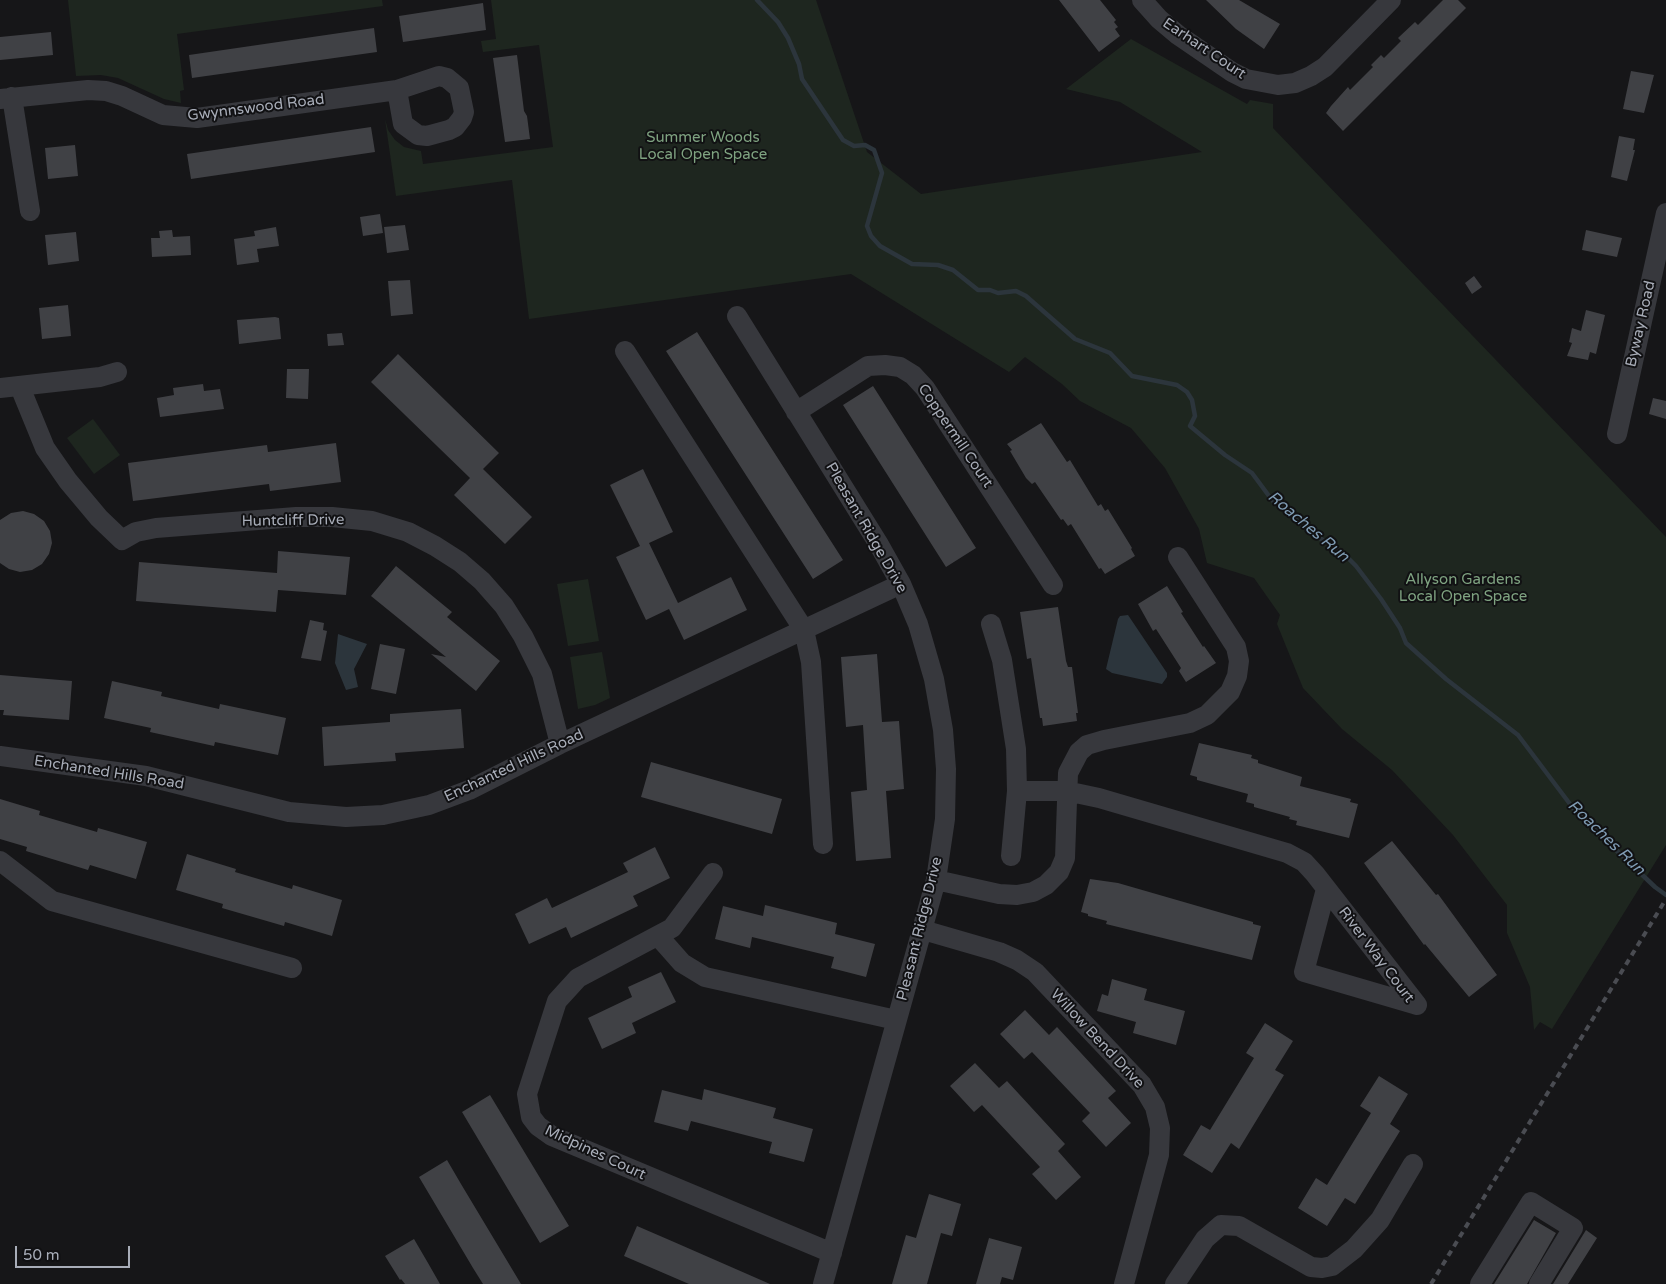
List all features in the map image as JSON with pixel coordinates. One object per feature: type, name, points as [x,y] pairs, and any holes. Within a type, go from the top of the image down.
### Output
[{"type":"street","name":"Earhart Court","points":[[1142,0],[1159,19],[1178,35],[1232,72],[1246,79],[1278,85],[1295,83],[1326,67],[1391,0]]},
{"type":"street","name":"Gwynnswood Road","points":[[6,98],[88,90],[106,91],[163,115],[179,118],[197,118],[397,90]]},
{"type":"street","points":[[6,98],[30,211]]},
{"type":"street","name":"Byway Road","points":[[1617,434],[1666,213]]},
{"type":"street","name":"Pleasant Ridge Drive","points":[[737,316],[878,543],[901,584],[921,633],[934,679],[943,730],[946,769],[945,819],[936,880],[823,1284]]},
{"type":"street","points":[[625,351],[804,630],[811,662],[823,844]]},
{"type":"street","name":"Coppermill Court","points":[[796,412],[854,373],[868,366],[885,365],[900,367],[912,375],[925,388],[1053,585]]},
{"type":"street","points":[[10,387],[100,377],[117,372]]},
{"type":"street","name":"Huntcliff Drive","points":[[10,387],[45,448],[68,482],[122,540],[136,532],[156,528],[296,517],[332,517],[372,521],[408,532],[460,562],[482,581],[504,606],[523,636],[542,674],[560,744]]},
{"type":"street","points":[[936,880],[999,894],[1017,895],[1033,892],[1046,885],[1059,872],[1065,858],[1068,773],[1079,752],[1088,745],[1190,723],[1207,715],[1230,692],[1237,676],[1240,661],[1236,647],[1178,557]]},
{"type":"street","name":"Enchanted Hills Road","points":[[0,756],[146,776],[289,812],[346,817],[383,815],[429,805],[470,790],[560,744],[901,584]]},
{"type":"street","points":[[991,624],[1002,660],[1016,749],[1017,791],[1011,856]]},
{"type":"street","name":"River Way Court","points":[[1017,791],[1066,791],[1129,805],[1269,846],[1304,862],[1332,896],[1417,1005],[1304,972],[1326,889]]},
{"type":"street","points":[[0,861],[52,901],[292,968]]},
{"type":"street","name":"Midpines Court","points":[[713,873],[672,928],[578,978],[557,1001],[527,1094],[531,1117],[538,1126],[552,1136],[832,1253]]},
{"type":"street","name":"Willow Bend Drive","points":[[923,930],[999,952],[1017,960],[1035,972],[1142,1085],[1151,1100],[1160,1128],[1159,1155],[1124,1284]]},
{"type":"street","points":[[658,937],[682,963],[705,977],[896,1020]]},
{"type":"street","points":[[1175,1284],[1205,1239],[1221,1225],[1239,1226],[1311,1267],[1322,1268],[1332,1266],[1354,1249],[1380,1220],[1413,1164]]},
{"type":"street","points":[[1480,1284],[1531,1202],[1573,1228],[1539,1284]]},
{"type":"green space","points":[[68,0],[382,0],[383,6],[177,34],[184,90],[180,91],[181,103],[164,99],[118,78],[101,75],[76,76]]},
{"type":"green space","name":"Allyson Gardens Local Open Space","points":[[491,0],[816,0],[867,152],[921,194],[1202,152],[1120,102],[1066,89],[1131,39],[1247,104],[1250,100],[1273,104],[1273,128],[1666,537],[1666,845],[1552,1029],[1540,1022],[1534,1030],[1530,987],[1507,933],[1507,905],[1453,835],[1392,770],[1342,729],[1303,688],[1277,624],[1280,615],[1254,578],[1207,563],[1199,529],[1165,468],[1131,428],[1080,401],[1062,384],[1025,357],[1009,372],[851,274],[529,319],[512,180],[396,196],[385,119],[388,130],[395,140],[404,147],[421,151],[423,164],[553,147],[539,45],[483,52],[481,41],[496,39]]},
{"type":"green space","points":[[93,419],[120,455],[94,474],[67,438]]},
{"type":"green space","points":[[588,579],[599,641],[568,646],[557,584]]},
{"type":"green space","points":[[602,652],[610,698],[595,705],[578,709],[570,657]]},
{"type":"shaded area","points":[[1128,615],[1167,673],[1167,677],[1162,684],[1112,673],[1106,669],[1118,619],[1120,616]]},
{"type":"shaded area","points":[[338,634],[367,644],[354,669],[358,687],[346,690],[335,663]]},
{"type":"building","points":[[1059,0],[1100,0],[1116,20],[1114,22],[1118,27],[1115,29],[1120,36],[1099,52]]},
{"type":"building","points":[[1206,0],[1239,0],[1280,24],[1264,49],[1236,29]]},
{"type":"building","points":[[1443,0],[1458,0],[1466,8],[1343,131],[1326,113],[1331,106],[1348,87],[1350,90],[1373,67],[1371,65],[1381,55],[1384,58],[1401,41],[1398,38],[1415,22],[1418,25]]},
{"type":"building","points":[[483,3],[486,30],[403,42],[399,16]]},
{"type":"building","points":[[374,28],[377,52],[192,78],[189,55]]},
{"type":"building","points":[[51,32],[53,55],[0,60],[0,37]]},
{"type":"building","points":[[517,55],[524,111],[527,116],[530,139],[505,142],[493,58]]},
{"type":"building","points":[[1631,71],[1654,75],[1644,113],[1623,109]]},
{"type":"building","points":[[371,127],[375,152],[191,179],[187,154]]},
{"type":"building","points":[[1619,136],[1635,139],[1633,150],[1635,150],[1627,181],[1611,177]]},
{"type":"building","points":[[75,145],[78,176],[48,179],[45,148]]},
{"type":"building","points":[[380,214],[383,233],[363,236],[360,217]]},
{"type":"building","points":[[405,225],[409,250],[387,253],[384,227]]},
{"type":"building","points":[[276,227],[279,246],[257,249],[259,262],[237,265],[234,239],[255,236],[254,231]]},
{"type":"building","points":[[172,230],[173,237],[190,236],[191,255],[152,257],[151,238],[160,238],[159,231]]},
{"type":"building","points":[[1586,230],[1622,238],[1617,257],[1582,250]]},
{"type":"building","points":[[76,232],[79,261],[48,265],[45,235]]},
{"type":"building","points":[[1474,276],[1482,287],[1472,294],[1465,283]]},
{"type":"building","points":[[410,280],[413,314],[391,316],[388,281]]},
{"type":"building","points":[[68,305],[71,336],[42,339],[39,308]]},
{"type":"building","points":[[1586,310],[1605,315],[1596,354],[1590,352],[1588,360],[1567,356],[1572,343],[1569,342],[1572,328],[1581,331]]},
{"type":"building","points":[[279,318],[281,339],[239,344],[237,320]]},
{"type":"building","points":[[697,332],[843,560],[813,579],[666,351]]},
{"type":"building","points":[[342,333],[344,345],[328,346],[327,334]]},
{"type":"building","points":[[398,354],[499,453],[483,469],[532,517],[505,544],[454,495],[470,478],[371,382]]},
{"type":"building","points":[[287,369],[309,369],[308,399],[286,398]]},
{"type":"building","points":[[203,384],[204,391],[220,389],[224,409],[160,417],[157,398],[174,395],[173,388]]},
{"type":"building","points":[[873,386],[976,548],[946,567],[843,405]]},
{"type":"building","points":[[1653,398],[1666,401],[1666,419],[1649,414]]},
{"type":"building","points":[[1041,423],[1067,462],[1070,460],[1098,506],[1101,504],[1105,511],[1108,509],[1132,548],[1135,556],[1105,574],[1101,568],[1099,569],[1071,524],[1068,526],[1063,519],[1061,520],[1035,482],[1032,484],[1026,478],[1007,444]]},
{"type":"building","points":[[336,443],[341,482],[270,491],[269,484],[133,501],[128,463],[267,445],[268,452]]},
{"type":"building","points":[[643,469],[673,532],[649,543],[678,603],[731,577],[747,610],[684,640],[669,609],[646,620],[616,557],[640,546],[610,485]]},
{"type":"building","points":[[23,511],[34,514],[44,521],[50,531],[52,543],[49,554],[42,564],[32,570],[20,572],[9,569],[0,563],[0,520],[11,513]]},
{"type":"building","points":[[278,551],[350,557],[346,595],[278,590],[276,612],[136,601],[139,562],[277,573]]},
{"type":"building","points":[[396,566],[452,612],[447,617],[500,661],[476,691],[431,654],[446,657],[371,596]]},
{"type":"building","points":[[1167,586],[1183,612],[1181,613],[1216,663],[1186,682],[1179,671],[1181,668],[1156,629],[1153,631],[1138,604]]},
{"type":"building","points":[[1058,607],[1066,661],[1068,667],[1072,667],[1078,713],[1076,713],[1077,721],[1043,726],[1042,718],[1040,718],[1031,658],[1027,659],[1020,612]]},
{"type":"building","points":[[310,620],[324,623],[323,630],[327,631],[321,661],[301,658]]},
{"type":"building","points":[[380,644],[405,649],[396,694],[371,689]]},
{"type":"building","points":[[877,654],[882,722],[899,721],[904,789],[886,791],[891,858],[856,861],[851,792],[867,790],[863,725],[846,727],[841,657]]},
{"type":"building","points":[[0,675],[72,681],[69,720],[3,715],[4,710],[0,710]]},
{"type":"building","points":[[112,681],[162,692],[161,696],[219,709],[220,704],[286,718],[278,755],[215,742],[214,746],[150,732],[151,728],[104,718]]},
{"type":"building","points":[[461,709],[464,748],[395,753],[396,761],[324,766],[322,727],[390,722],[390,714]]},
{"type":"building","points":[[1199,743],[1252,755],[1251,758],[1258,760],[1258,763],[1302,777],[1300,786],[1351,799],[1350,802],[1358,804],[1349,838],[1296,825],[1297,821],[1289,819],[1290,817],[1254,807],[1254,804],[1246,802],[1248,794],[1197,780],[1197,777],[1190,775]]},
{"type":"building","points":[[651,762],[782,799],[772,834],[641,797]]},
{"type":"building","points":[[0,799],[40,811],[39,815],[97,832],[98,828],[147,842],[136,879],[90,865],[88,870],[26,851],[27,847],[0,839]]},
{"type":"building","points":[[1392,841],[1436,895],[1438,894],[1497,975],[1469,997],[1424,945],[1364,863]]},
{"type":"building","points":[[655,847],[670,878],[633,896],[638,906],[571,938],[566,927],[529,944],[515,914],[547,898],[552,908],[628,872],[623,863]]},
{"type":"building","points":[[187,854],[236,869],[235,872],[292,889],[293,885],[342,900],[332,936],[285,922],[284,926],[222,908],[223,904],[176,890]]},
{"type":"building","points":[[1090,879],[1118,883],[1253,922],[1253,924],[1261,926],[1252,960],[1106,924],[1107,921],[1088,916],[1088,914],[1081,912]]},
{"type":"building","points":[[765,905],[837,923],[835,934],[875,944],[866,977],[831,968],[834,957],[752,937],[750,948],[715,939],[723,906],[763,916]]},
{"type":"building","points":[[661,972],[676,1002],[632,1023],[636,1033],[602,1049],[588,1018],[632,997],[628,987]]},
{"type":"building","points":[[1112,979],[1147,989],[1144,1000],[1185,1011],[1176,1045],[1133,1033],[1136,1022],[1097,1011],[1102,994],[1108,996]]},
{"type":"building","points":[[1025,1010],[1049,1035],[1057,1027],[1116,1091],[1108,1098],[1131,1123],[1106,1147],[1082,1121],[1090,1113],[1032,1052],[1024,1059],[1000,1034]]},
{"type":"building","points":[[1265,1023],[1293,1041],[1275,1070],[1284,1075],[1239,1149],[1231,1143],[1212,1173],[1183,1155],[1201,1125],[1210,1130],[1254,1058],[1246,1053]]},
{"type":"building","points":[[975,1063],[999,1088],[1007,1081],[1065,1144],[1058,1151],[1081,1177],[1056,1200],[1032,1174],[1040,1167],[982,1105],[974,1112],[950,1086]]},
{"type":"building","points":[[1379,1076],[1408,1094],[1390,1124],[1400,1131],[1355,1204],[1345,1198],[1327,1226],[1298,1208],[1316,1178],[1327,1185],[1371,1113],[1360,1106]]},
{"type":"building","points":[[704,1089],[776,1108],[773,1118],[813,1129],[804,1162],[769,1153],[772,1142],[691,1121],[688,1131],[654,1122],[662,1090],[702,1100]]},
{"type":"building","points":[[490,1095],[569,1226],[540,1243],[462,1112]]},
{"type":"building","points":[[447,1160],[521,1284],[483,1284],[473,1268],[419,1177]]},
{"type":"building","points":[[929,1194],[961,1204],[952,1236],[941,1233],[927,1284],[892,1284],[906,1235],[916,1238]]},
{"type":"building","points":[[1534,1220],[1556,1233],[1527,1284],[1494,1284]]},
{"type":"building","points":[[637,1226],[770,1284],[689,1284],[624,1256]]},
{"type":"building","points":[[1586,1230],[1597,1238],[1568,1284],[1553,1284]]},
{"type":"building","points":[[989,1238],[1022,1247],[1013,1280],[1002,1277],[1000,1284],[976,1284]]},
{"type":"building","points":[[414,1239],[440,1284],[405,1284],[400,1280],[385,1256]]},
{"type":"waterway","name":"Roaches Run","points":[[757,0],[778,22],[788,38],[799,64],[802,79],[843,140],[854,146],[865,145],[874,150],[882,173],[867,226],[871,236],[880,246],[912,264],[938,265],[953,270],[978,290],[990,290],[998,293],[1016,291],[1026,296],[1075,339],[1110,353],[1132,376],[1177,385],[1187,392],[1192,400],[1195,416],[1190,426],[1225,455],[1252,473],[1272,500],[1310,532],[1342,552],[1356,566],[1381,599],[1400,628],[1406,643],[1446,679],[1518,735],[1576,812],[1655,887],[1666,895]]},
{"type":"railway","points":[[1431,1284],[1666,899]]},
{"type":"park label","name":"Summer Woods Local Open Space","points":[[703,146]]}]
